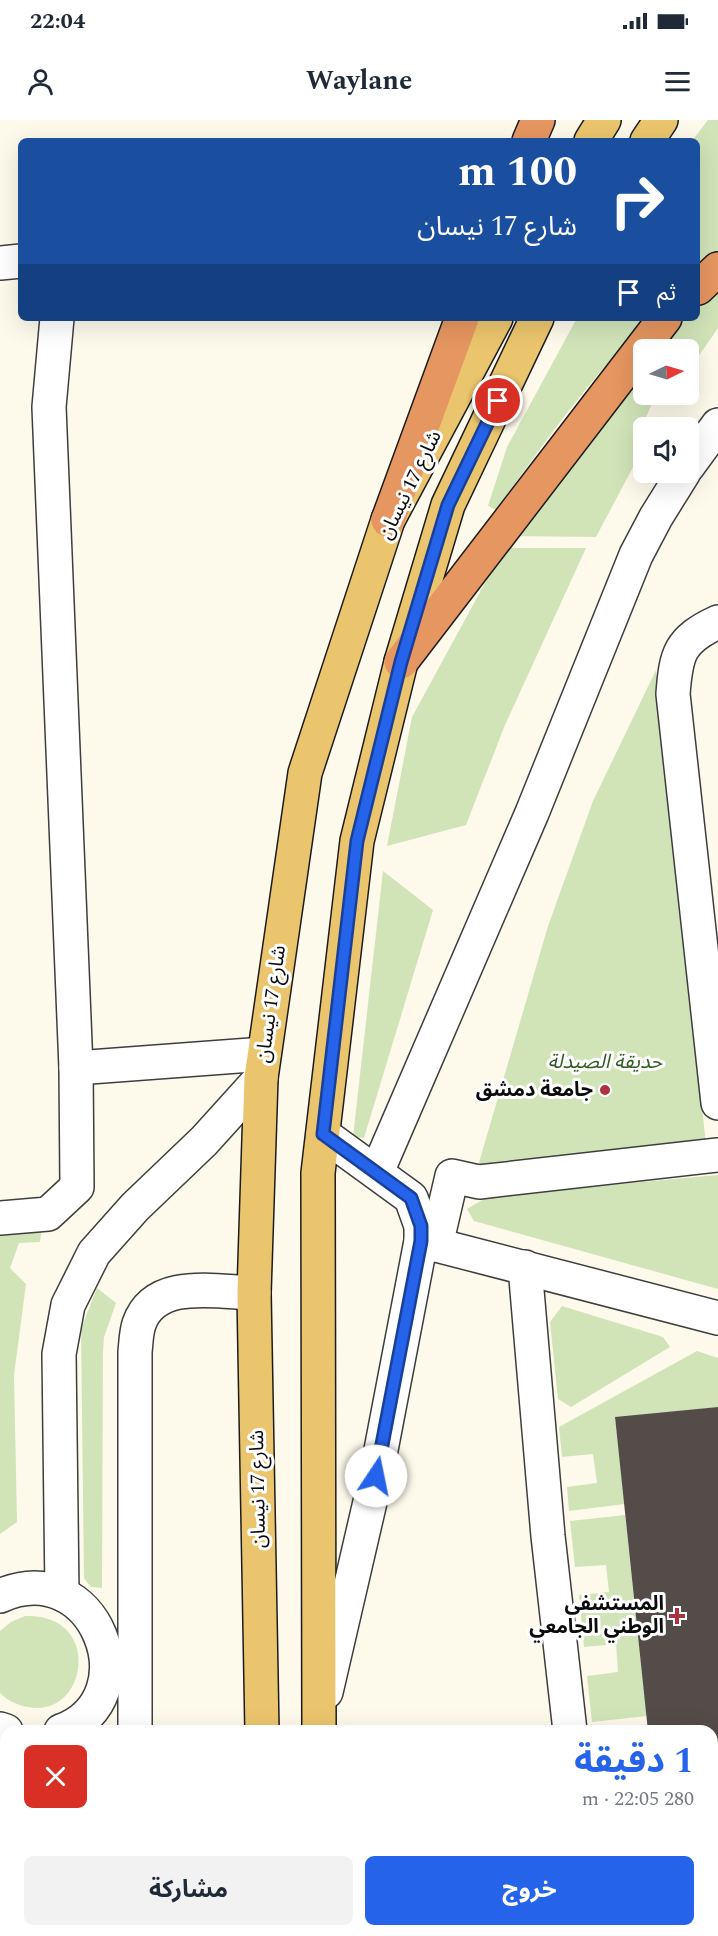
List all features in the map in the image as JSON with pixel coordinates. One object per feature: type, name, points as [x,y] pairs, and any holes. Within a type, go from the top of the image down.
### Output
[{"type":"highway","points":[[530,138],[538,120]]},
{"type":"highway","points":[[700,286],[718,269]]},
{"type":"highway","points":[[388,520],[461,321]]},
{"type":"highway","points":[[401,662],[663,321]]},
{"type":"main road","points":[[593,138],[604,120]]},
{"type":"main road","points":[[649,138],[661,120]]},
{"type":"main road","name":"شارع 17 نيسان","points":[[262,1725],[254,1293],[262,1066],[305,773],[388,520],[494,321]]},
{"type":"main road","points":[[319,1725],[318,1173],[357,841],[401,662],[448,505],[536,321]]},
{"type":"street","points":[[0,263],[18,261]]},
{"type":"street","points":[[0,1218],[48,1214],[77,1187],[76,1068],[49,407],[57,321]]},
{"type":"street","points":[[699,451],[718,424]]},
{"type":"street","points":[[377,1172],[532,813],[636,555],[677,483]]},
{"type":"street","points":[[718,622],[683,643],[675,667],[673,694],[718,1103]]},
{"type":"street","points":[[76,1068],[262,1066]]},
{"type":"street","points":[[62,1594],[59,1354],[68,1305],[94,1253],[135,1207],[204,1141],[262,1066]]},
{"type":"street","points":[[323,1134],[411,1198],[429,1243]]},
{"type":"street","points":[[319,1725],[429,1243],[452,1176],[479,1182],[718,1155]]},
{"type":"street","points":[[429,1243],[718,1318]]},
{"type":"street","points":[[525,1267],[548,1536],[569,1725]]},
{"type":"street","points":[[134,1725],[121,1664],[138,1325],[149,1305],[171,1293],[254,1293]]},
{"type":"street","points":[[0,1596],[14,1590],[38,1588],[62,1594],[81,1605],[95,1622],[104,1642],[121,1664]]},
{"type":"street","points":[[73,1725],[89,1711],[121,1664]]},
{"type":"green space","points":[[708,120],[718,120],[718,251],[700,269],[700,138],[694,138]]},
{"type":"green space","points":[[718,285],[718,328],[699,356],[699,339],[665,339],[682,321],[700,321],[700,303]]},
{"type":"green space","points":[[575,321],[647,321],[588,386],[496,510],[488,506],[507,447]]},
{"type":"green space","points":[[633,373],[633,405],[651,405],[646,417],[633,417],[633,467],[596,537],[511,536]]},
{"type":"green space","points":[[504,548],[586,548],[505,725],[466,825],[387,846],[412,717]]},
{"type":"green space","name":"حديقة الصيدلة","points":[[656,670],[706,1145],[478,1166],[548,926],[593,801]]},
{"type":"green space","points":[[383,871],[433,910],[364,1138],[353,1137]]},
{"type":"green space","points":[[718,1175],[718,1289],[474,1221],[467,1209],[489,1196]]},
{"type":"green space","points":[[42,1226],[40,1242],[19,1243],[10,1268],[26,1284],[14,1375],[17,1522],[0,1534],[0,1227]]},
{"type":"green space","points":[[97,1288],[116,1303],[104,1337],[103,1352],[102,1588],[91,1587],[84,1578],[81,1329]]},
{"type":"green space","points":[[562,1306],[663,1337],[670,1347],[571,1407],[558,1399],[550,1322]]},
{"type":"green space","points":[[697,1351],[718,1358],[718,1407],[615,1418],[625,1504],[569,1511],[567,1487],[597,1483],[593,1454],[562,1457],[559,1427]]},
{"type":"green space","points":[[625,1515],[647,1716],[592,1722],[587,1676],[618,1672],[616,1644],[584,1647],[579,1595],[609,1592],[606,1565],[575,1567],[570,1521]]},
{"type":"green space","points":[[25,1616],[50,1620],[67,1631],[76,1647],[79,1665],[74,1683],[64,1697],[48,1706],[20,1705],[0,1693],[0,1631],[11,1622]]},
{"type":"building","name":"المستشفى الوطني الجامعي","points":[[718,1407],[718,1725],[647,1725],[615,1417]]},
{"type":"place","name":"جامعة دمشق","points":[[605,1090]]},
{"type":"place","name":"المستشفى الوطني الجامعي","points":[[677,1616]]},
{"type":"route","points":[[376,1476],[421,1241],[421,1226],[411,1198],[399,1187],[323,1134],[357,841],[401,662],[448,505],[498,401]]}]
